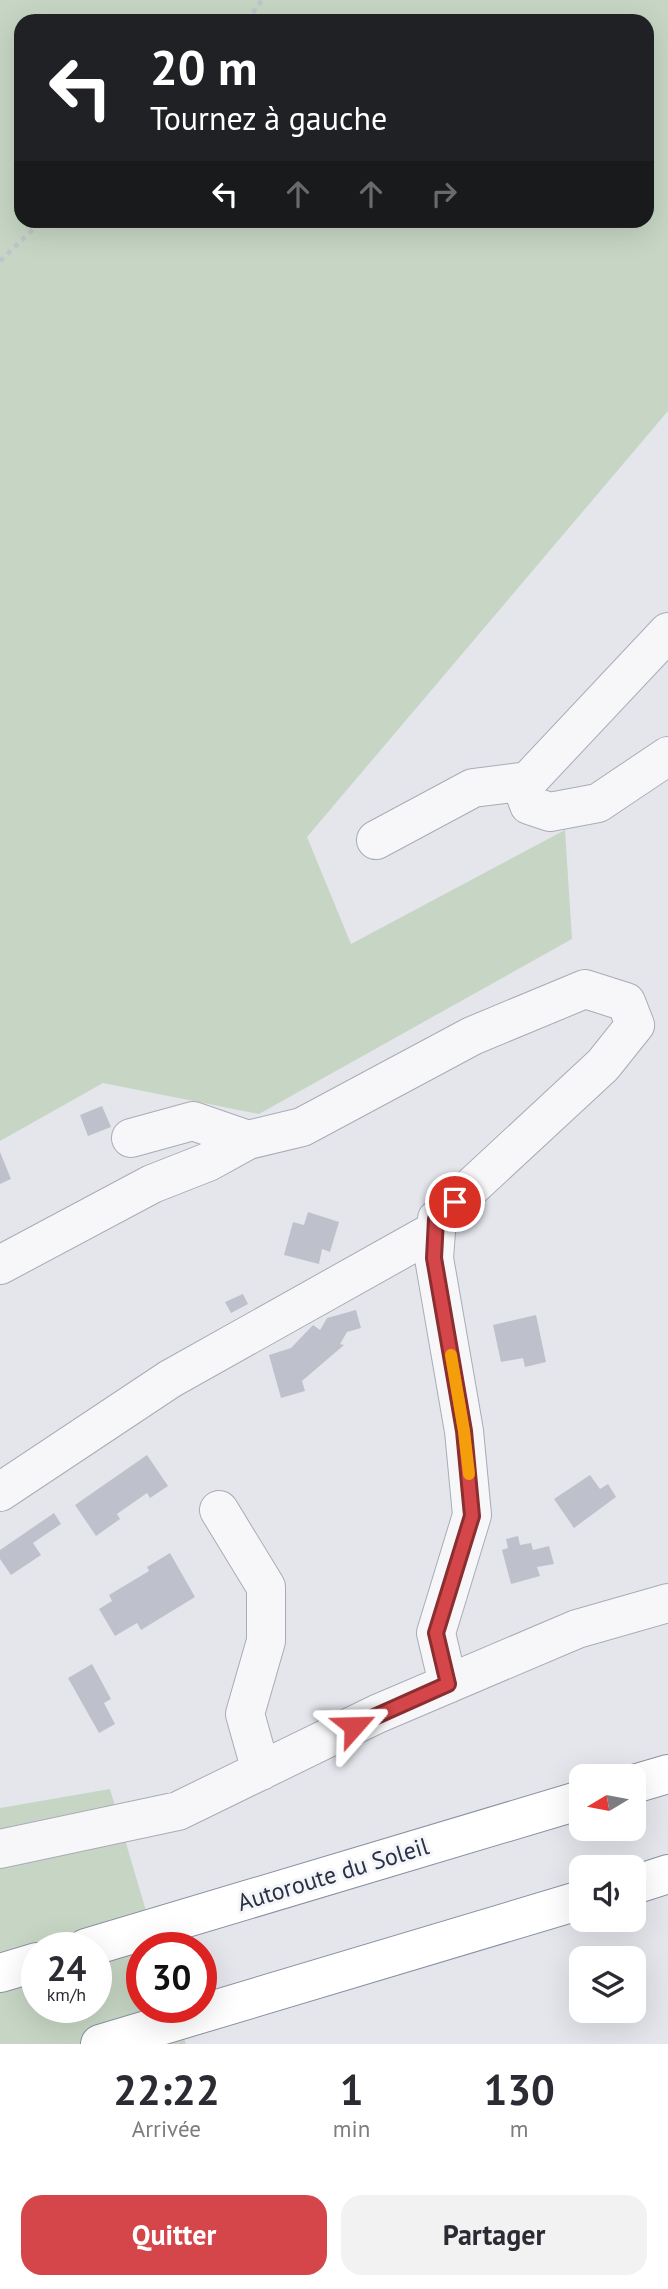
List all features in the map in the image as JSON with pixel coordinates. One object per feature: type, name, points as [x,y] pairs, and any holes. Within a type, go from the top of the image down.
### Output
[{"type":"highway","points":[[646,1780],[668,1774]]},
{"type":"highway","name":"Autoroute du Soleil","points":[[112,1940],[569,1804]]},
{"type":"highway","points":[[646,1881],[668,1874]]},
{"type":"highway","points":[[100,2044],[569,1904]]},
{"type":"highway","points":[[0,1973],[21,1967]]},
{"type":"street","points":[[668,632],[528,781],[525,794],[529,805],[550,812],[598,803],[668,756]]},
{"type":"street","points":[[376,840],[473,788],[528,781]]},
{"type":"street","points":[[0,1265],[152,1184],[208,1162],[248,1140],[302,1127],[472,1037],[585,989],[626,1002],[635,1025],[603,1065],[436,1219],[434,1258],[464,1431],[472,1516],[436,1633],[448,1684]]},
{"type":"street","points":[[131,1139],[193,1121],[248,1140]]},
{"type":"street","points":[[0,1492],[170,1379],[436,1230]]},
{"type":"street","points":[[219,1510],[266,1587],[266,1641],[246,1714],[261,1770]]},
{"type":"street","points":[[0,1849],[178,1811],[377,1714],[577,1629],[668,1603]]},
{"type":"path","points":[[0,261],[35,228]]},
{"type":"green space","points":[[0,0],[668,0],[668,411],[307,837],[351,944],[565,830],[572,939],[259,1114],[103,1083],[0,1141]]},
{"type":"green space","points":[[110,1789],[152,1932],[126,1932],[126,2023],[180,2023],[186,2044],[0,2044],[0,1808]]},
{"type":"building","points":[[102,1106],[111,1127],[88,1136],[80,1115]]},
{"type":"building","points":[[0,1152],[11,1179],[0,1184]]},
{"type":"building","points":[[308,1212],[339,1222],[330,1252],[322,1249],[319,1264],[284,1255],[293,1222],[304,1225]]},
{"type":"building","points":[[243,1294],[248,1304],[231,1313],[225,1302]]},
{"type":"building","points":[[356,1310],[361,1328],[347,1332],[340,1344],[344,1345],[302,1381],[305,1391],[281,1398],[269,1355],[291,1348],[313,1325],[320,1330],[327,1318]]},
{"type":"building","points":[[536,1315],[546,1362],[525,1367],[523,1358],[501,1362],[493,1325]]},
{"type":"building","points":[[147,1455],[168,1486],[150,1498],[147,1493],[117,1514],[120,1519],[96,1536],[75,1505]]},
{"type":"building","points":[[590,1475],[600,1489],[608,1484],[616,1497],[574,1528],[554,1499]]},
{"type":"building","points":[[54,1513],[61,1524],[33,1543],[41,1555],[11,1575],[0,1559],[0,1550]]},
{"type":"building","points":[[518,1536],[520,1545],[531,1543],[533,1550],[549,1546],[554,1564],[537,1567],[540,1576],[511,1584],[502,1550],[508,1548],[506,1539]]},
{"type":"building","points":[[170,1553],[195,1597],[141,1630],[137,1623],[115,1636],[99,1609],[112,1601],[109,1595],[149,1571],[147,1567]]},
{"type":"building","points":[[92,1664],[111,1699],[104,1703],[115,1724],[99,1733],[68,1678]]},
{"type":"slow traffic","points":[[451,1355],[469,1474]]},
{"type":"route","points":[[354,1726],[448,1684],[436,1633],[472,1516],[464,1431],[434,1258],[436,1219],[455,1202]]}]
